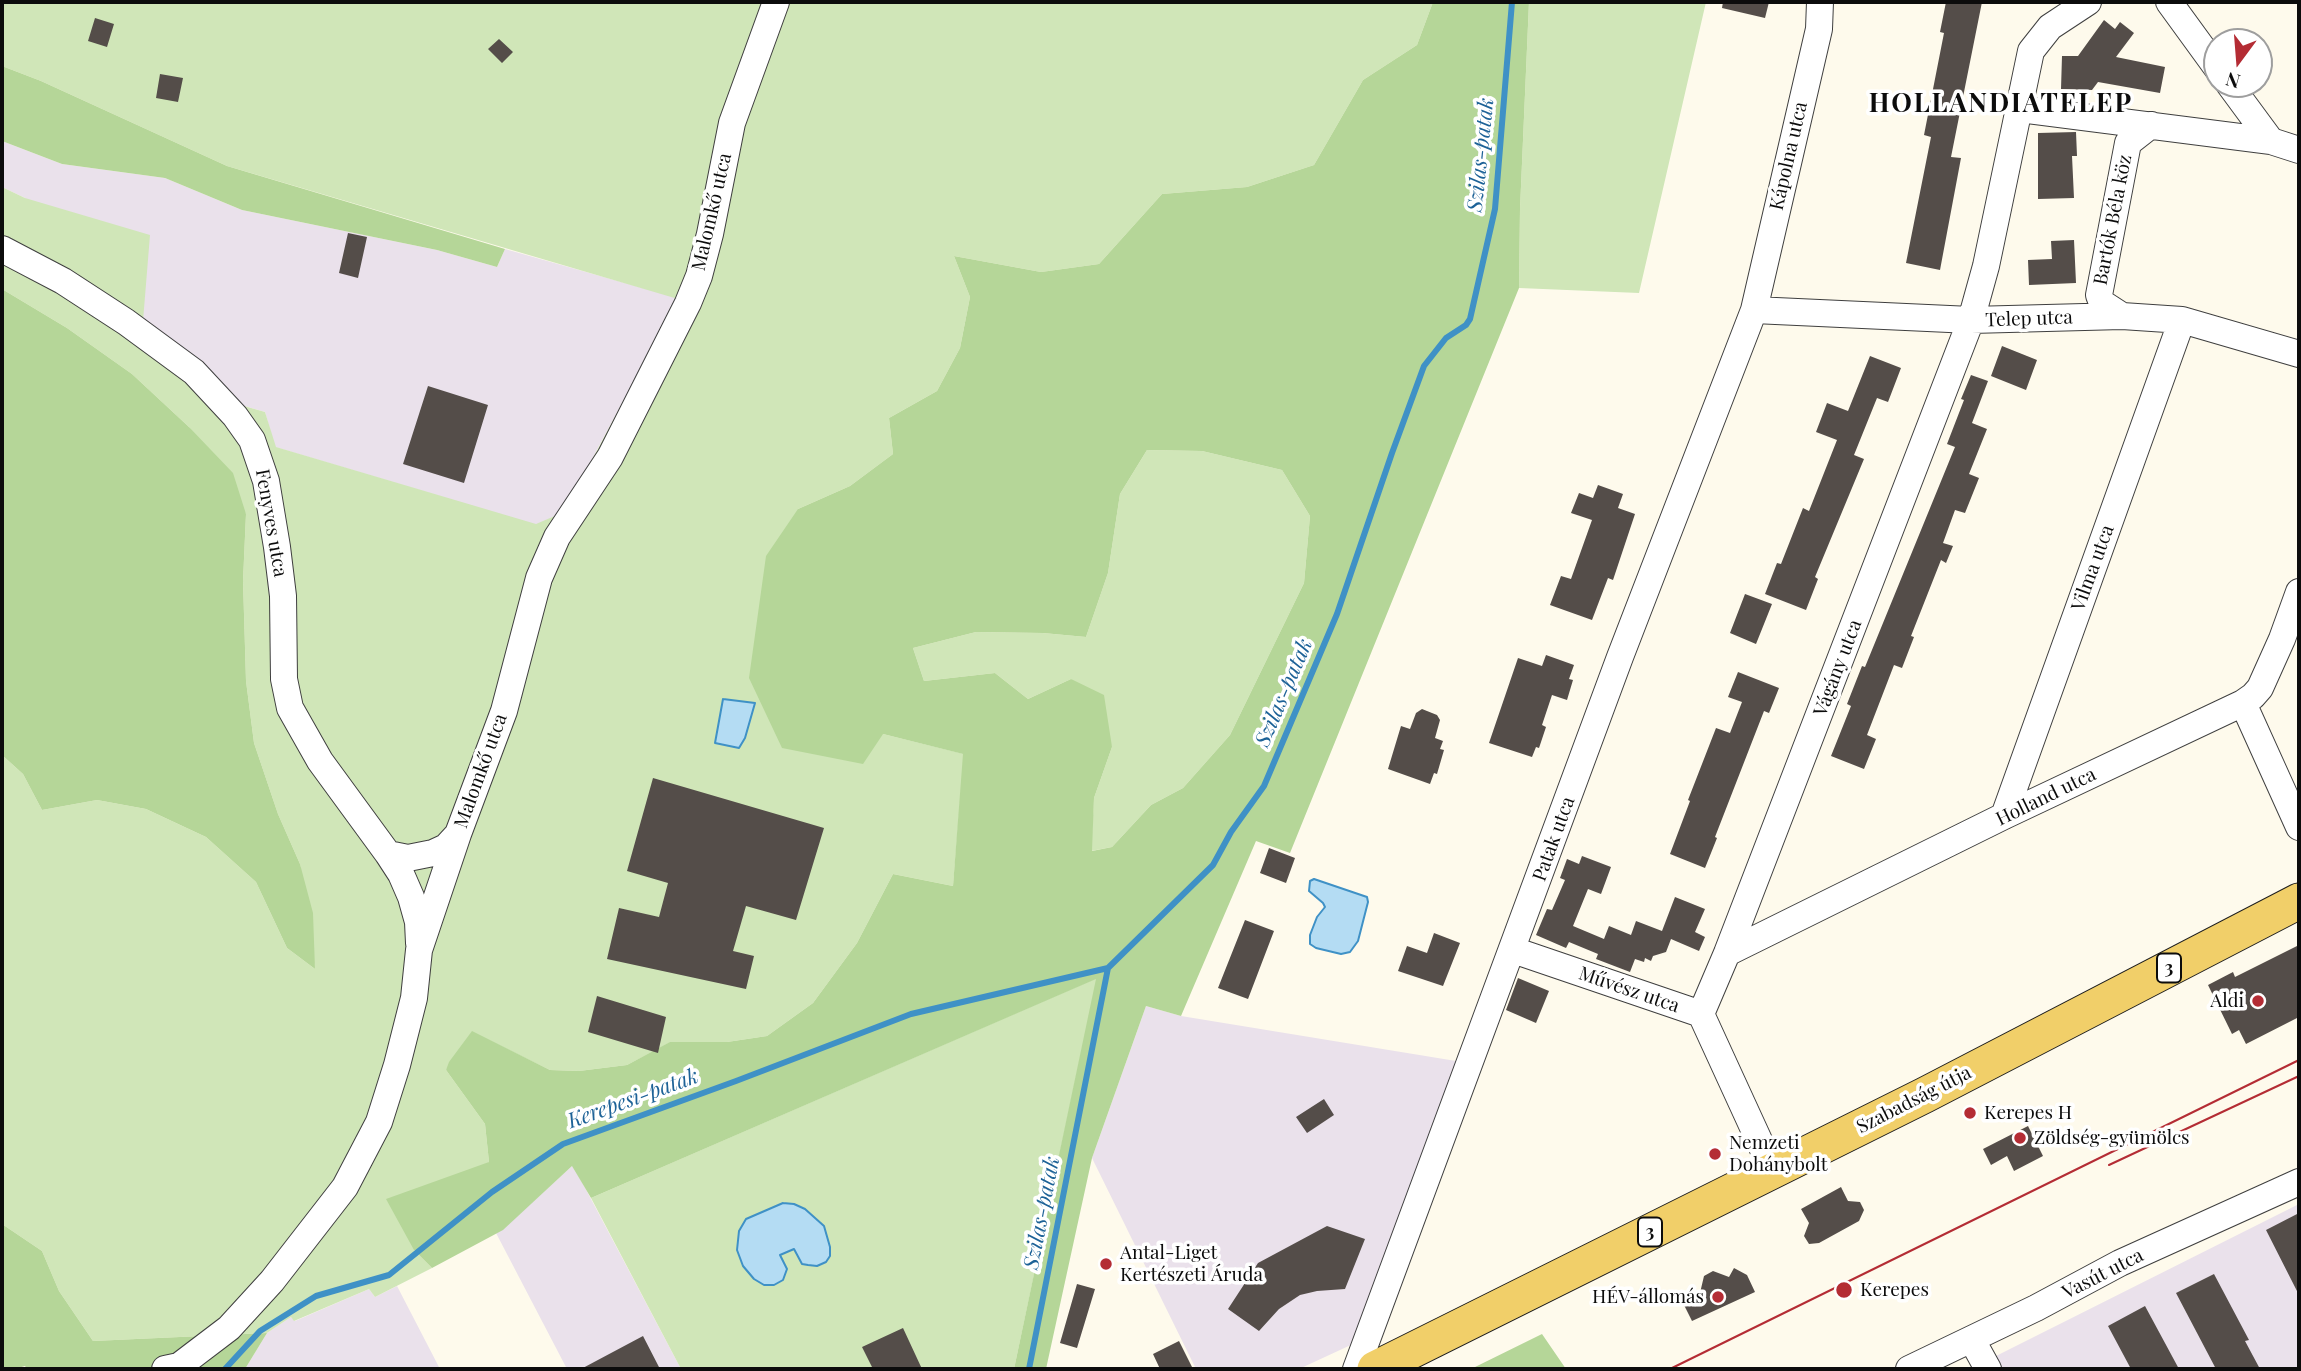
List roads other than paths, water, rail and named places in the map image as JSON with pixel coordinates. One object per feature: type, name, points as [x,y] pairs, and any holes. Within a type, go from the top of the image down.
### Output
[{"type":"main road","name":"Szabadság útja","points":[[1375,1369],[1773,1171],[2299,901]]},
{"type":"street","name":"Malomkő utca","points":[[165,1369],[179,1366],[229,1328],[272,1281],[345,1187],[379,1122],[414,998],[419,950],[457,834],[504,711],[539,578],[557,537],[610,457],[688,303],[699,276],[710,234],[732,123],[776,2]]},
{"type":"street","name":"Kápolna utca","points":[[1754,310],[1819,29],[1820,2]]},
{"type":"street","name":"Vágány utca","points":[[1701,1014],[1727,953],[1971,320],[1986,266],[2031,51],[2050,27],[2088,2]]},
{"type":"street","points":[[2169,2],[2203,49]]},
{"type":"street","points":[[2239,98],[2271,141]]},
{"type":"street","points":[[2020,109],[2271,141],[2299,150]]},
{"type":"street","name":"Bartók Béla köz","points":[[2122,316],[2102,303],[2099,295],[2128,144],[2151,125]]},
{"type":"street","name":"Fenyves utca","points":[[2,249],[63,281],[126,322],[194,372],[235,416],[252,440],[266,481],[277,547],[282,596],[284,680],[290,708],[320,761],[401,874],[418,922],[419,950]]},
{"type":"street","name":"Telep utca","points":[[1754,310],[1971,320],[2122,316],[2182,320],[2299,354]]},
{"type":"street","name":"Patak utca","points":[[1356,1369],[1620,657],[1754,310]]},
{"type":"street","name":"Vilma utca","points":[[2004,816],[2182,320]]},
{"type":"street","points":[[2299,592],[2283,639],[2260,688],[2243,703],[2299,827]]},
{"type":"street","name":"Holland utca","points":[[1727,953],[2004,816],[2243,703]]},
{"type":"street","points":[[388,854],[408,858],[433,853],[446,846],[457,834]]},
{"type":"street","name":"Művész utca","points":[[1513,950],[1701,1014],[1773,1171]]},
{"type":"street","name":"Vasút utca","points":[[1909,1369],[1972,1340],[2120,1263],[2299,1182]]},
{"type":"street","points":[[1972,1340],[1988,1369]]},
{"type":"water","points":[[723,699],[755,703],[745,738],[739,748],[715,743]]},
{"type":"water","points":[[1314,879],[1367,897],[1358,941],[1350,952],[1341,954],[1310,944],[1310,935],[1317,917],[1325,907],[1309,891],[1310,881]]},
{"type":"water","points":[[783,1203],[805,1209],[824,1226],[830,1256],[826,1262],[817,1266],[802,1264],[794,1249],[780,1255],[787,1269],[783,1280],[774,1285],[764,1285],[754,1279],[743,1266],[737,1250],[739,1231],[746,1219]]},
{"type":"waterway","name":"Szilas-patak","points":[[1029,1369],[1108,968],[1213,865],[1231,832],[1264,786],[1337,614],[1424,366],[1446,338],[1466,325],[1470,319],[1495,209],[1512,2]]},
{"type":"waterway","name":"Kerepesi-patak","points":[[225,1369],[260,1331],[316,1296],[389,1275],[492,1192],[563,1144],[911,1014],[1108,968]]},
{"type":"tram line","points":[[1670,1369],[2299,1060]]},
{"type":"tram line","points":[[2109,1165],[2299,1076]]},
{"type":"place","name":"Aldi","points":[[2258,1001]]},
{"type":"place","name":"Kerepes H","points":[[1970,1113]]},
{"type":"place","name":"Zöldség-gyümölcs","points":[[2020,1138]]},
{"type":"place","name":"Nemzeti Dohánybolt","points":[[1715,1154]]},
{"type":"place","name":"Antal-Liget Kertészeti Áruda","points":[[1106,1264]]},
{"type":"place","name":"Kerepes","points":[[1844,1290]]},
{"type":"place","name":"HÉV-állomás","points":[[1718,1297]]},
{"type":"district","name":"HOLLANDIATELEP","points":[[2001,104]]}]
